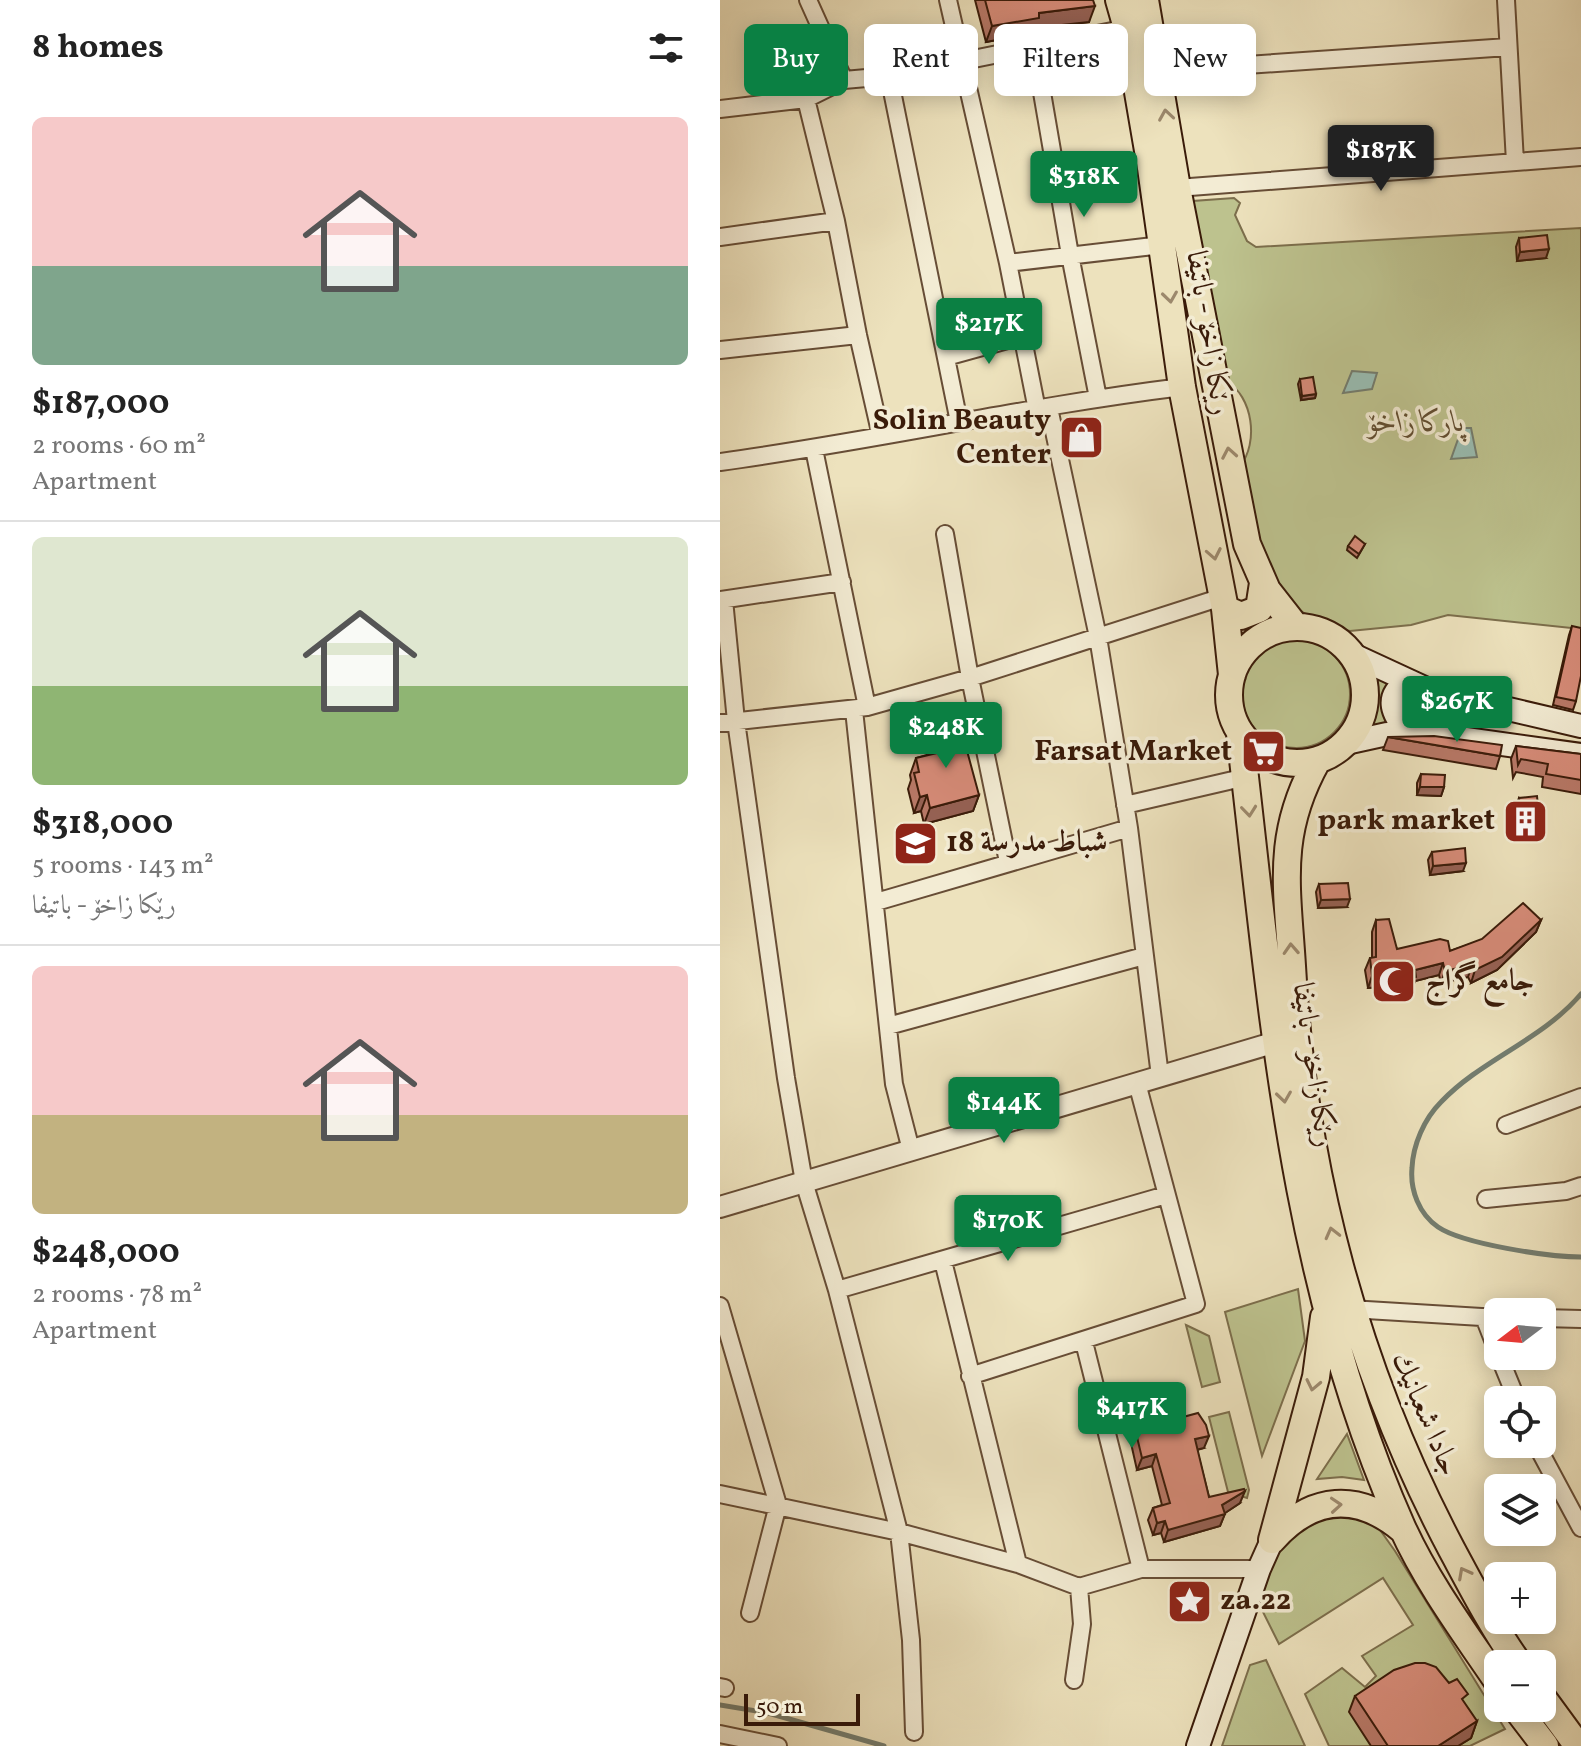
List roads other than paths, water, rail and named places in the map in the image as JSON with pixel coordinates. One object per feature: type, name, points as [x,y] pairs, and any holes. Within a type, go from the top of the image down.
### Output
[{"type":"highway","name":"رێکا زاخۆ - باتیفا","points":[[1119,0],[1126,24]]},
{"type":"highway","name":"رێکا زاخۆ - باتیفا","points":[[1145,0],[1150,24]]},
{"type":"highway","name":"رێکا زاخۆ - باتیفا","points":[[1128,34],[1182,387],[1224,603],[1232,675]]},
{"type":"highway","name":"رێکا زاخۆ - باتیفا","points":[[1163,96],[1177,188],[1247,544],[1263,583],[1296,627]]},
{"type":"highway","points":[[1224,603],[1241,616],[1259,609],[1263,583]]},
{"type":"highway","points":[[1296,627],[1335,639],[1351,654],[1360,671],[1364,699],[1357,727],[1346,743],[1332,754],[1300,764],[1274,759],[1252,747],[1240,734],[1230,705],[1232,675],[1241,656],[1256,641],[1275,631],[1296,627]]},
{"type":"highway","name":"رێکا زاخۆ - باتیفا","points":[[1240,734],[1293,1161],[1338,1308]]},
{"type":"highway","name":"رێکا زاخۆ - باتیفا","points":[[1317,761],[1302,788],[1292,817],[1287,848],[1295,1019],[1352,1399],[1404,1532]]},
{"type":"highway","points":[[1272,1540],[1338,1308]]},
{"type":"highway","name":"جادا شعبانيك","points":[[1338,1308],[1430,1508],[1494,1629],[1509,1650]]},
{"type":"highway","points":[[1272,1540],[1304,1512],[1335,1504],[1367,1507],[1387,1517],[1404,1532],[1449,1611],[1484,1662]]},
{"type":"highway","points":[[1556,1719],[1569,1739]]},
{"type":"highway","points":[[1540,1722],[1569,1739]]},
{"type":"main road","points":[[1351,654],[1407,682],[1458,699],[1581,726]]},
{"type":"main road","points":[[1407,682],[1393,693],[1391,702],[1397,721],[1408,733]]},
{"type":"main road","points":[[1346,743],[1366,737],[1408,733],[1572,753]]},
{"type":"main road","points":[[1198,1746],[1259,1569],[1272,1540]]},
{"type":"street","points":[[808,0],[819,24]]},
{"type":"street","points":[[948,0],[954,24]]},
{"type":"street","points":[[1506,0],[1515,162]]},
{"type":"street","points":[[1256,64],[1508,47]]},
{"type":"street","points":[[722,103],[806,99],[812,96]]},
{"type":"street","points":[[893,96],[959,422]]},
{"type":"street","points":[[970,96],[1022,336],[1043,409],[1098,637],[1129,828],[1160,1076]]},
{"type":"street","points":[[1043,96],[1098,398]]},
{"type":"street","points":[[806,99],[836,221],[881,436]]},
{"type":"street","points":[[1177,188],[1581,157]]},
{"type":"street","points":[[720,237],[836,221]]},
{"type":"street","points":[[1008,263],[1162,245]]},
{"type":"street","points":[[720,350],[858,335]]},
{"type":"street","points":[[946,357],[1022,336]]},
{"type":"street","points":[[720,462],[814,449],[1098,398],[1182,387]]},
{"type":"street","points":[[814,449],[842,582],[861,709],[894,1084],[911,1150]]},
{"type":"street","points":[[945,534],[970,678],[1008,862]]},
{"type":"street","points":[[842,582],[722,600],[728,722],[804,1182],[837,1290],[899,1532],[911,1640],[914,1732]]},
{"type":"street","points":[[728,722],[861,709],[1098,637],[1224,603]]},
{"type":"street","points":[[1125,805],[1246,777]]},
{"type":"street","points":[[876,902],[1129,828]]},
{"type":"street","points":[[888,1026],[1144,956]]},
{"type":"street","points":[[720,1207],[1276,1042]]},
{"type":"street","points":[[970,1376],[1196,1304],[1137,1083]]},
{"type":"street","points":[[1506,1125],[1581,1097]]},
{"type":"street","points":[[1486,1199],[1566,1191],[1581,1186]]},
{"type":"street","points":[[837,1290],[1166,1195]]},
{"type":"street","points":[[943,1261],[1018,1564]]},
{"type":"street","points":[[720,1306],[778,1505],[750,1613]]},
{"type":"street","points":[[1338,1308],[1484,1318]]},
{"type":"street","points":[[1556,1318],[1581,1319]]},
{"type":"street","points":[[1084,1342],[1141,1569]]},
{"type":"street","points":[[1544,1458],[1581,1528]]},
{"type":"street","points":[[720,1494],[899,1532],[1018,1564],[1079,1587],[1141,1569],[1259,1569]]},
{"type":"street","points":[[1074,1680],[1082,1624],[1079,1587]]},
{"type":"street","points":[[720,1734],[778,1746]]},
{"type":"water","points":[[1352,371],[1377,373],[1372,389],[1343,393]]},
{"type":"water","points":[[1462,428],[1471,428],[1477,457],[1451,459]]},
{"type":"waterway","points":[[1581,994],[1548,1024],[1475,1073],[1441,1102],[1420,1133],[1412,1176],[1414,1193],[1421,1208],[1431,1222],[1450,1233],[1507,1248],[1581,1257]]},
{"type":"waterway","points":[[720,1705],[768,1713],[884,1746]]},
{"type":"place","name":"Solin Beauty Center","points":[[1082,438]]},
{"type":"place","name":"Farsat Market","points":[[1263,752]]},
{"type":"place","name":"park market","points":[[1526,821]]},
{"type":"place","name":"18 شباط مدرسة","points":[[915,843]]},
{"type":"place","name":"جامع گراج","points":[[1394,982]]},
{"type":"place","name":"za.22","points":[[1189,1601]]},
{"type":"park label","name":"پارکا زاخۆ","points":[[1416,423]]}]
